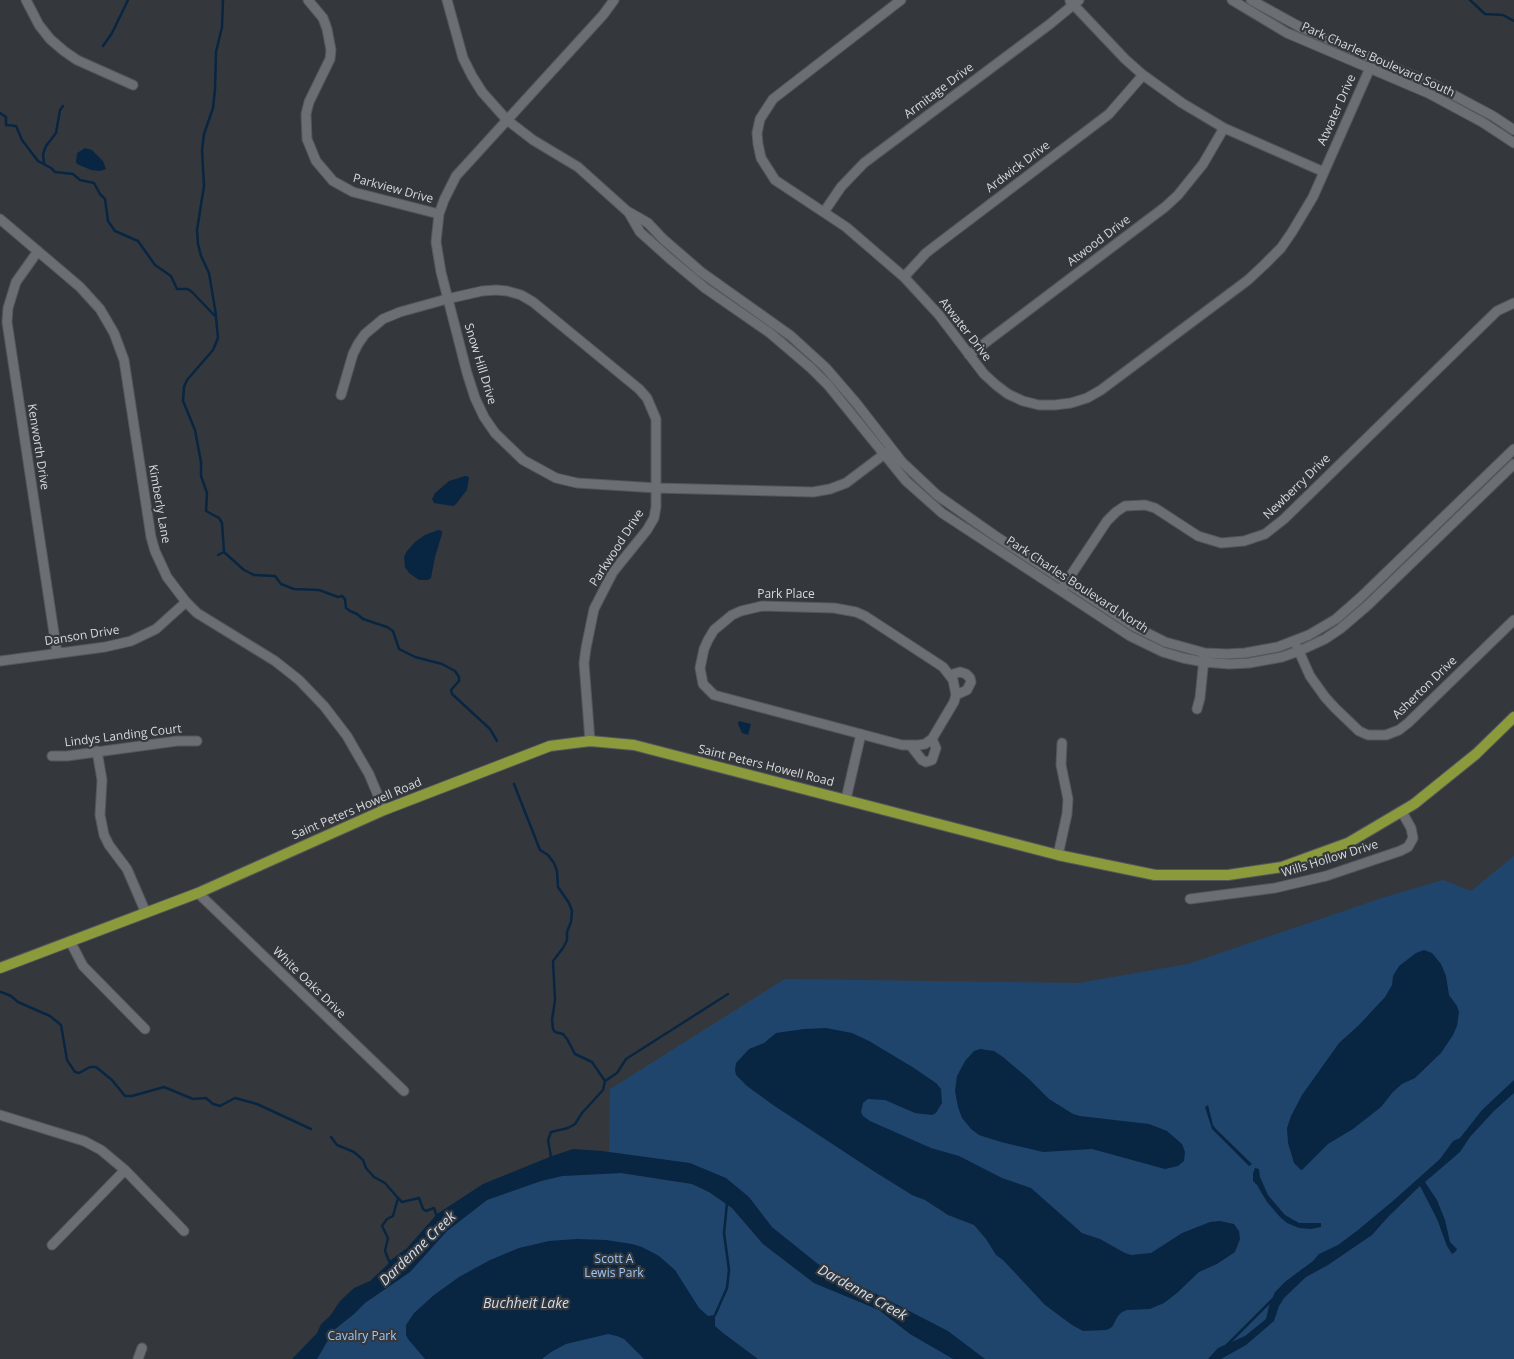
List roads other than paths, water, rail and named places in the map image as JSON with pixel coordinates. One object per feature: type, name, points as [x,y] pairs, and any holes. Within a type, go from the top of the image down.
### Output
[{"type":"main road","name":"Saint Peters Howell Road","points":[[0,968],[198,893],[384,810],[550,746],[590,741],[634,745],[1058,855],[1155,875],[1228,875],[1282,867],[1348,843],[1402,812],[1476,754],[1514,717]]},
{"type":"street","points":[[26,0],[39,25],[50,39],[64,51],[77,60],[132,86]]},
{"type":"street","name":"Parkview Drive","points":[[308,0],[323,18],[331,50],[330,59],[306,114],[307,139],[316,161],[333,181],[353,192],[439,214]]},
{"type":"street","name":"Park Charles Boulevard North","points":[[446,0],[464,58],[472,76],[482,92],[507,120],[533,140],[578,167],[628,211],[648,223],[663,239],[712,280],[791,336],[840,384],[891,449],[920,480],[950,506],[1148,634],[1183,647],[1205,652],[1244,653],[1278,648],[1321,629],[1348,609],[1514,448]]},
{"type":"street","name":"Snow Hill Drive","points":[[614,0],[597,22],[456,176],[439,214],[436,242],[437,257],[475,398],[489,425],[509,448],[538,469],[577,484],[813,492],[830,489],[846,483],[891,449]]},
{"type":"street","name":"Atwater Drive","points":[[901,0],[773,99],[760,119],[757,133],[761,158],[775,180],[846,227],[904,277],[939,316],[984,374],[996,385],[1008,394],[1039,405],[1071,403],[1087,398],[1101,390],[1248,280],[1281,248],[1304,216],[1314,197],[1374,59]]},
{"type":"street","name":"Park Charles Boulevard South","points":[[1232,0],[1288,33],[1448,104],[1514,143]]},
{"type":"street","name":"Park Charles Boulevard South","points":[[1251,0],[1300,27],[1458,97],[1514,130]]},
{"type":"street","points":[[1073,2],[1104,38],[1143,75],[1182,103],[1224,128],[1324,172]]},
{"type":"street","name":"Armitage Drive","points":[[824,212],[841,187],[864,163],[1073,2]]},
{"type":"street","points":[[1257,16],[1262,7]]},
{"type":"street","name":"Ardwick Drive","points":[[904,277],[932,248],[1109,114],[1143,75]]},
{"type":"street","name":"Atwood Drive","points":[[969,355],[1172,201],[1203,164],[1224,128]]},
{"type":"street","name":"Park Charles Boulevard North","points":[[628,211],[640,232],[669,258],[705,288],[784,344],[811,368],[828,385],[906,481],[942,513],[1060,591],[1139,640],[1170,654],[1204,662],[1248,663],[1282,657],[1325,639],[1354,618],[1514,464]]},
{"type":"street","name":"Kimberly Lane","points":[[0,219],[90,297],[100,308],[114,333],[124,360],[153,544],[167,577],[186,602],[210,622],[275,661],[299,680],[324,706],[347,736],[368,774],[384,810]]},
{"type":"street","name":"Kenworth Drive","points":[[38,251],[16,282],[11,295],[7,322],[57,654]]},
{"type":"street","name":"Parkwood Drive","points":[[341,395],[353,354],[365,334],[383,319],[400,312],[482,291],[507,291],[533,302],[639,389],[647,398],[656,419],[654,518],[638,542],[613,572],[594,609],[589,627],[584,663],[590,741]]},
{"type":"street","name":"Newberry Drive","points":[[1060,591],[1107,522],[1125,506],[1145,505],[1155,508],[1198,536],[1221,543],[1244,542],[1265,534],[1284,519],[1497,311],[1514,303]]},
{"type":"street","points":[[784,344],[791,336]]},
{"type":"street","name":"Danson Drive","points":[[0,661],[105,647],[131,641],[156,629],[186,602]]},
{"type":"street","name":"Park Place","points":[[762,606],[846,610],[865,616],[942,667],[950,675],[960,672],[966,674],[971,682],[967,690],[956,695],[954,702],[932,738],[936,748],[935,755],[932,760],[926,762],[922,760],[911,746],[714,695],[703,684],[700,668],[704,649],[714,630],[736,613],[762,606]]},
{"type":"street","name":"Asherton Drive","points":[[1295,642],[1316,687],[1324,698],[1360,731],[1368,735],[1386,735],[1399,730],[1408,723],[1514,620]]},
{"type":"street","points":[[1197,709],[1205,652]]},
{"type":"street","points":[[950,675],[956,695]]},
{"type":"street","points":[[846,799],[861,734]]},
{"type":"street","points":[[911,746],[925,744],[932,738]]},
{"type":"street","name":"Lindys Landing Court","points":[[52,756],[98,752],[176,741],[197,741]]},
{"type":"street","points":[[1058,855],[1067,814],[1068,799],[1061,765],[1062,743]]},
{"type":"street","points":[[98,752],[102,780],[100,815],[104,835],[127,869],[146,913]]},
{"type":"street","name":"Wills Hollow Drive","points":[[1190,898],[1275,888],[1326,876],[1400,851],[1408,847],[1413,838],[1411,828],[1402,812]]},
{"type":"street","name":"White Oaks Drive","points":[[198,893],[404,1091]]},
{"type":"street","points":[[70,941],[83,966],[145,1029]]},
{"type":"street","points":[[0,1115],[84,1141],[111,1156],[184,1231]]},
{"type":"street","points":[[52,1245],[125,1170]]},
{"type":"street","points":[[138,1359],[142,1348]]},
{"type":"water","points":[[85,148],[92,150],[103,161],[106,169],[100,171],[91,170],[77,164],[77,153]]},
{"type":"water","points":[[465,476],[469,478],[467,490],[456,504],[453,506],[434,503],[432,499],[435,493],[449,481]]},
{"type":"water","points":[[438,530],[442,531],[442,534],[431,578],[419,580],[409,573],[405,567],[404,557],[415,542],[425,535]]},
{"type":"water","points":[[739,721],[751,724],[748,735],[742,733],[738,724]]},
{"type":"water","points":[[1424,950],[1432,953],[1441,964],[1446,976],[1449,995],[1457,1006],[1459,1012],[1457,1026],[1453,1035],[1441,1053],[1415,1078],[1402,1084],[1381,1107],[1353,1129],[1328,1144],[1302,1170],[1300,1169],[1294,1163],[1288,1143],[1287,1128],[1302,1095],[1339,1043],[1385,997],[1399,966],[1416,953]]},
{"type":"water","points":[[826,1028],[852,1033],[869,1041],[914,1068],[936,1083],[941,1089],[942,1103],[936,1113],[932,1115],[915,1113],[885,1100],[868,1099],[863,1103],[861,1112],[870,1121],[931,1148],[959,1156],[1002,1178],[1031,1188],[1082,1233],[1100,1239],[1125,1253],[1131,1255],[1151,1253],[1182,1233],[1210,1222],[1220,1221],[1234,1224],[1239,1231],[1240,1239],[1235,1252],[1217,1264],[1199,1272],[1164,1303],[1150,1309],[1122,1312],[1112,1327],[1107,1330],[1083,1331],[1072,1325],[1045,1305],[996,1255],[974,1225],[948,1215],[875,1172],[773,1105],[747,1086],[736,1075],[736,1063],[749,1049],[764,1043],[776,1033]]},
{"type":"water","points":[[980,1049],[994,1051],[1003,1057],[1049,1099],[1073,1114],[1149,1124],[1167,1131],[1182,1144],[1185,1152],[1184,1161],[1178,1166],[1165,1169],[1092,1149],[1043,1152],[979,1135],[962,1118],[955,1091],[957,1076],[965,1061],[974,1051]]},
{"type":"water","points":[[1514,1080],[1514,1093],[1470,1137],[1460,1152],[1425,1182],[1437,1200],[1445,1220],[1450,1242],[1457,1249],[1455,1252],[1452,1254],[1447,1246],[1437,1219],[1420,1186],[1372,1235],[1328,1265],[1306,1277],[1284,1298],[1274,1321],[1246,1345],[1221,1359],[1208,1359],[1218,1348],[1245,1336],[1266,1319],[1275,1292],[1286,1281],[1313,1261],[1319,1254],[1338,1245],[1358,1230],[1394,1200],[1440,1159],[1453,1141],[1460,1138],[1482,1110]]},
{"type":"water","points":[[1208,1105],[1213,1125],[1252,1164],[1249,1166],[1212,1129],[1205,1107]]},
{"type":"water","name":"Dardenne Creek","points":[[573,1149],[690,1163],[726,1178],[749,1197],[772,1227],[818,1264],[948,1331],[985,1359],[953,1359],[910,1334],[879,1310],[814,1283],[763,1244],[732,1208],[709,1192],[692,1184],[621,1173],[562,1176],[541,1181],[487,1200],[447,1231],[410,1272],[365,1303],[334,1330],[317,1359],[292,1359],[317,1333],[321,1324],[330,1316],[340,1301],[354,1288],[370,1281],[388,1264],[389,1259],[391,1260],[407,1248],[437,1214],[483,1184]]},
{"type":"water","points":[[1255,1168],[1259,1169],[1260,1177],[1268,1195],[1285,1215],[1299,1223],[1321,1223],[1321,1227],[1311,1229],[1299,1228],[1287,1223],[1280,1217],[1253,1181]]},
{"type":"water","name":"Buchheit Lake","points":[[577,1239],[606,1240],[632,1244],[659,1256],[675,1270],[699,1308],[708,1316],[715,1315],[715,1326],[758,1359],[644,1359],[624,1339],[608,1334],[566,1344],[542,1359],[425,1359],[408,1339],[406,1325],[414,1313],[434,1295],[459,1277],[490,1260],[519,1248],[549,1241]]},
{"type":"waterway","points":[[103,46],[112,33],[128,0]]},
{"type":"waterway","points":[[216,315],[209,273],[201,256],[197,230],[204,186],[202,150],[204,134],[213,108],[216,52],[222,27],[223,0]]},
{"type":"waterway","points":[[1470,0],[1485,14],[1503,15],[1514,21]]},
{"type":"waterway","points":[[44,163],[43,154],[46,146],[56,133],[60,110],[63,106]]},
{"type":"waterway","points":[[0,113],[6,117],[6,125],[16,126],[22,140],[38,161],[55,172],[73,174],[80,180],[94,183],[105,199],[108,221],[115,231],[138,241],[155,265],[171,276],[177,289],[188,289],[216,317],[218,338],[213,350],[187,380],[184,387],[183,401],[195,430],[201,462],[201,476],[207,493],[206,511],[219,518],[222,523],[224,552],[244,570],[254,575],[275,576],[281,584],[294,589],[319,590],[338,597],[342,596],[345,599],[346,608],[350,611],[363,619],[393,631],[399,649],[415,657],[442,664],[455,671],[459,681],[451,690],[452,694],[490,729],[497,741]]},
{"type":"waterway","points":[[218,555],[224,552]]},
{"type":"waterway","points":[[514,784],[540,850],[548,855],[554,863],[557,871],[558,887],[572,911],[567,940],[553,961],[555,1000],[552,1020],[553,1029],[555,1032],[563,1034],[575,1054],[592,1062],[605,1081],[603,1090],[582,1113],[575,1124],[568,1128],[551,1132],[548,1140],[551,1157]]},
{"type":"waterway","points":[[1,992],[11,996],[18,1002],[50,1016],[61,1025],[67,1060],[75,1072],[79,1073],[90,1067],[96,1067],[112,1080],[125,1096],[132,1096],[164,1087],[193,1099],[206,1098],[213,1104],[220,1106],[235,1098],[257,1104],[311,1129]]},
{"type":"waterway","points":[[605,1081],[617,1073],[626,1059],[728,994]]},
{"type":"waterway","name":"Dardenne Creek","points":[[331,1137],[337,1145],[354,1152],[363,1160],[366,1168],[374,1177],[385,1183],[398,1198],[393,1216],[387,1219],[382,1226],[388,1238],[385,1251],[389,1261]]},
{"type":"waterway","name":"Dardenne Creek","points":[[398,1198],[402,1202],[419,1198],[423,1209],[426,1211],[434,1208],[437,1217]]},
{"type":"waterway","points":[[715,1315],[727,1288],[729,1270],[724,1233],[727,1203]]},
{"type":"waterway","points":[[1227,1345],[1273,1299]]},
{"type":"park label","name":"Scott A Lewis Park","points":[[614,1267]]},
{"type":"park label","name":"Cavalry Park","points":[[362,1337]]}]
